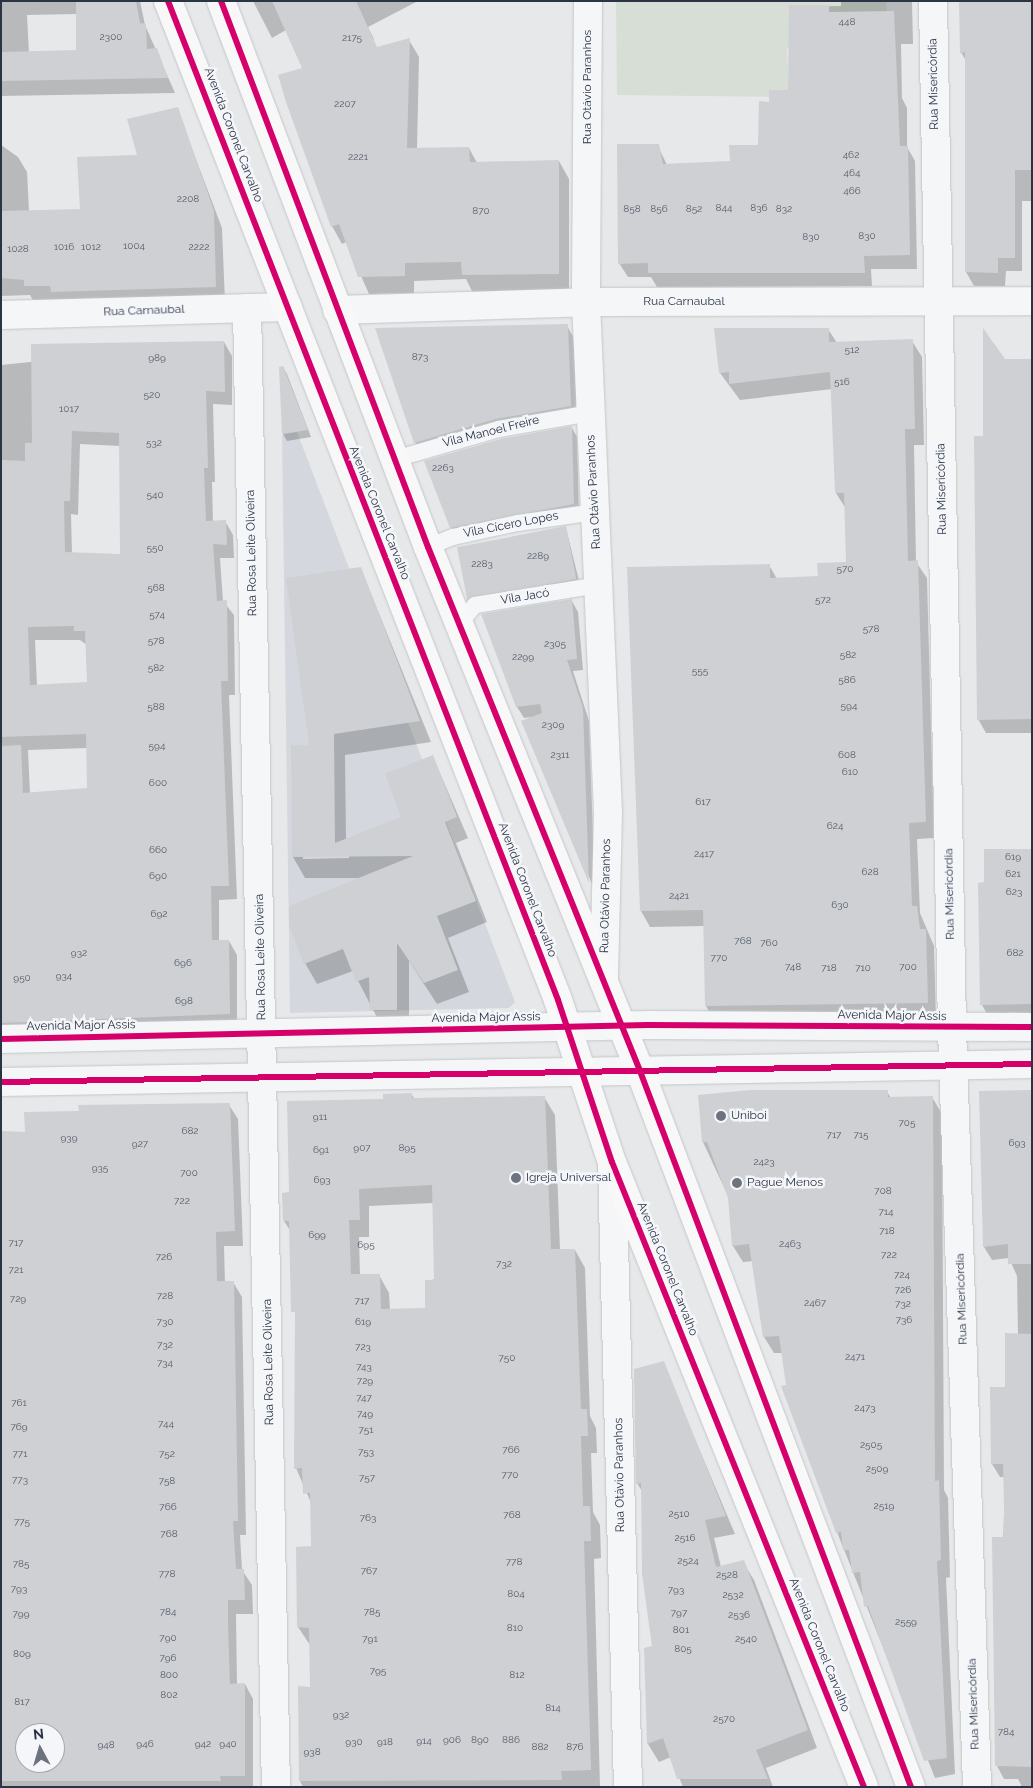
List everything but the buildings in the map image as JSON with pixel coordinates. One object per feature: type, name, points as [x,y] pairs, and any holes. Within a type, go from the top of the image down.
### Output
[{"type":"main road","name":"Avenida Coronel Carvalho","points":[[168,1],[568,1028],[612,1162],[864,1787]]},
{"type":"main road","points":[[221,1],[428,547],[640,1071],[911,1787]]},
{"type":"street","name":"Rua Otávio Paranhos","points":[[588,1],[586,302],[600,585],[608,814],[604,982]]},
{"type":"street","name":"Rua Misericórdia","points":[[933,1],[937,302],[952,1028],[955,1065],[977,1787]]},
{"type":"street","name":"Rua Carnaubal","points":[[337,310],[586,302],[1032,301]]},
{"type":"street","name":"Rua Carnaubal","points":[[1,316],[288,307]]},
{"type":"street","name":"Rua Rosa Leite Oliveira","points":[[248,308],[276,1787]]},
{"type":"street","name":"Avenida Major Assis","points":[[1,1039],[622,1026],[1032,1027]]},
{"type":"street","points":[[1,1082],[1032,1064]]},
{"type":"street","name":"Rua Otávio Paranhos","points":[[612,1162],[628,1787]]},
{"type":"lane","name":"Vila Manoel Freire","points":[[395,459],[499,429],[590,413]]},
{"type":"lane","name":"Vila Cícero Lopes","points":[[428,547],[453,537],[518,523],[595,512]]},
{"type":"lane","name":"Vila Jacó","points":[[459,624],[475,605],[600,585]]},
{"type":"shaded area","points":[[616,1],[886,1],[887,13],[835,47],[787,48],[789,97],[617,95]]},
{"type":"shaded area","points":[[297,432],[515,1002],[509,1008],[290,1013],[282,435]]},
{"type":"cycle path","points":[[168,1],[558,1000],[612,1162],[864,1787]]},
{"type":"cycle path","points":[[221,1],[428,547],[640,1071],[911,1787]]},
{"type":"cycle path","points":[[1,1039],[648,1025],[1032,1027]]},
{"type":"cycle path","points":[[1,1082],[1032,1064]]},
{"type":"place","name":"Uniboi","points":[[721,1116]]},
{"type":"place","name":"Igreja Universal","points":[[516,1178]]},
{"type":"place","name":"Pague Menos","points":[[737,1183]]}]
